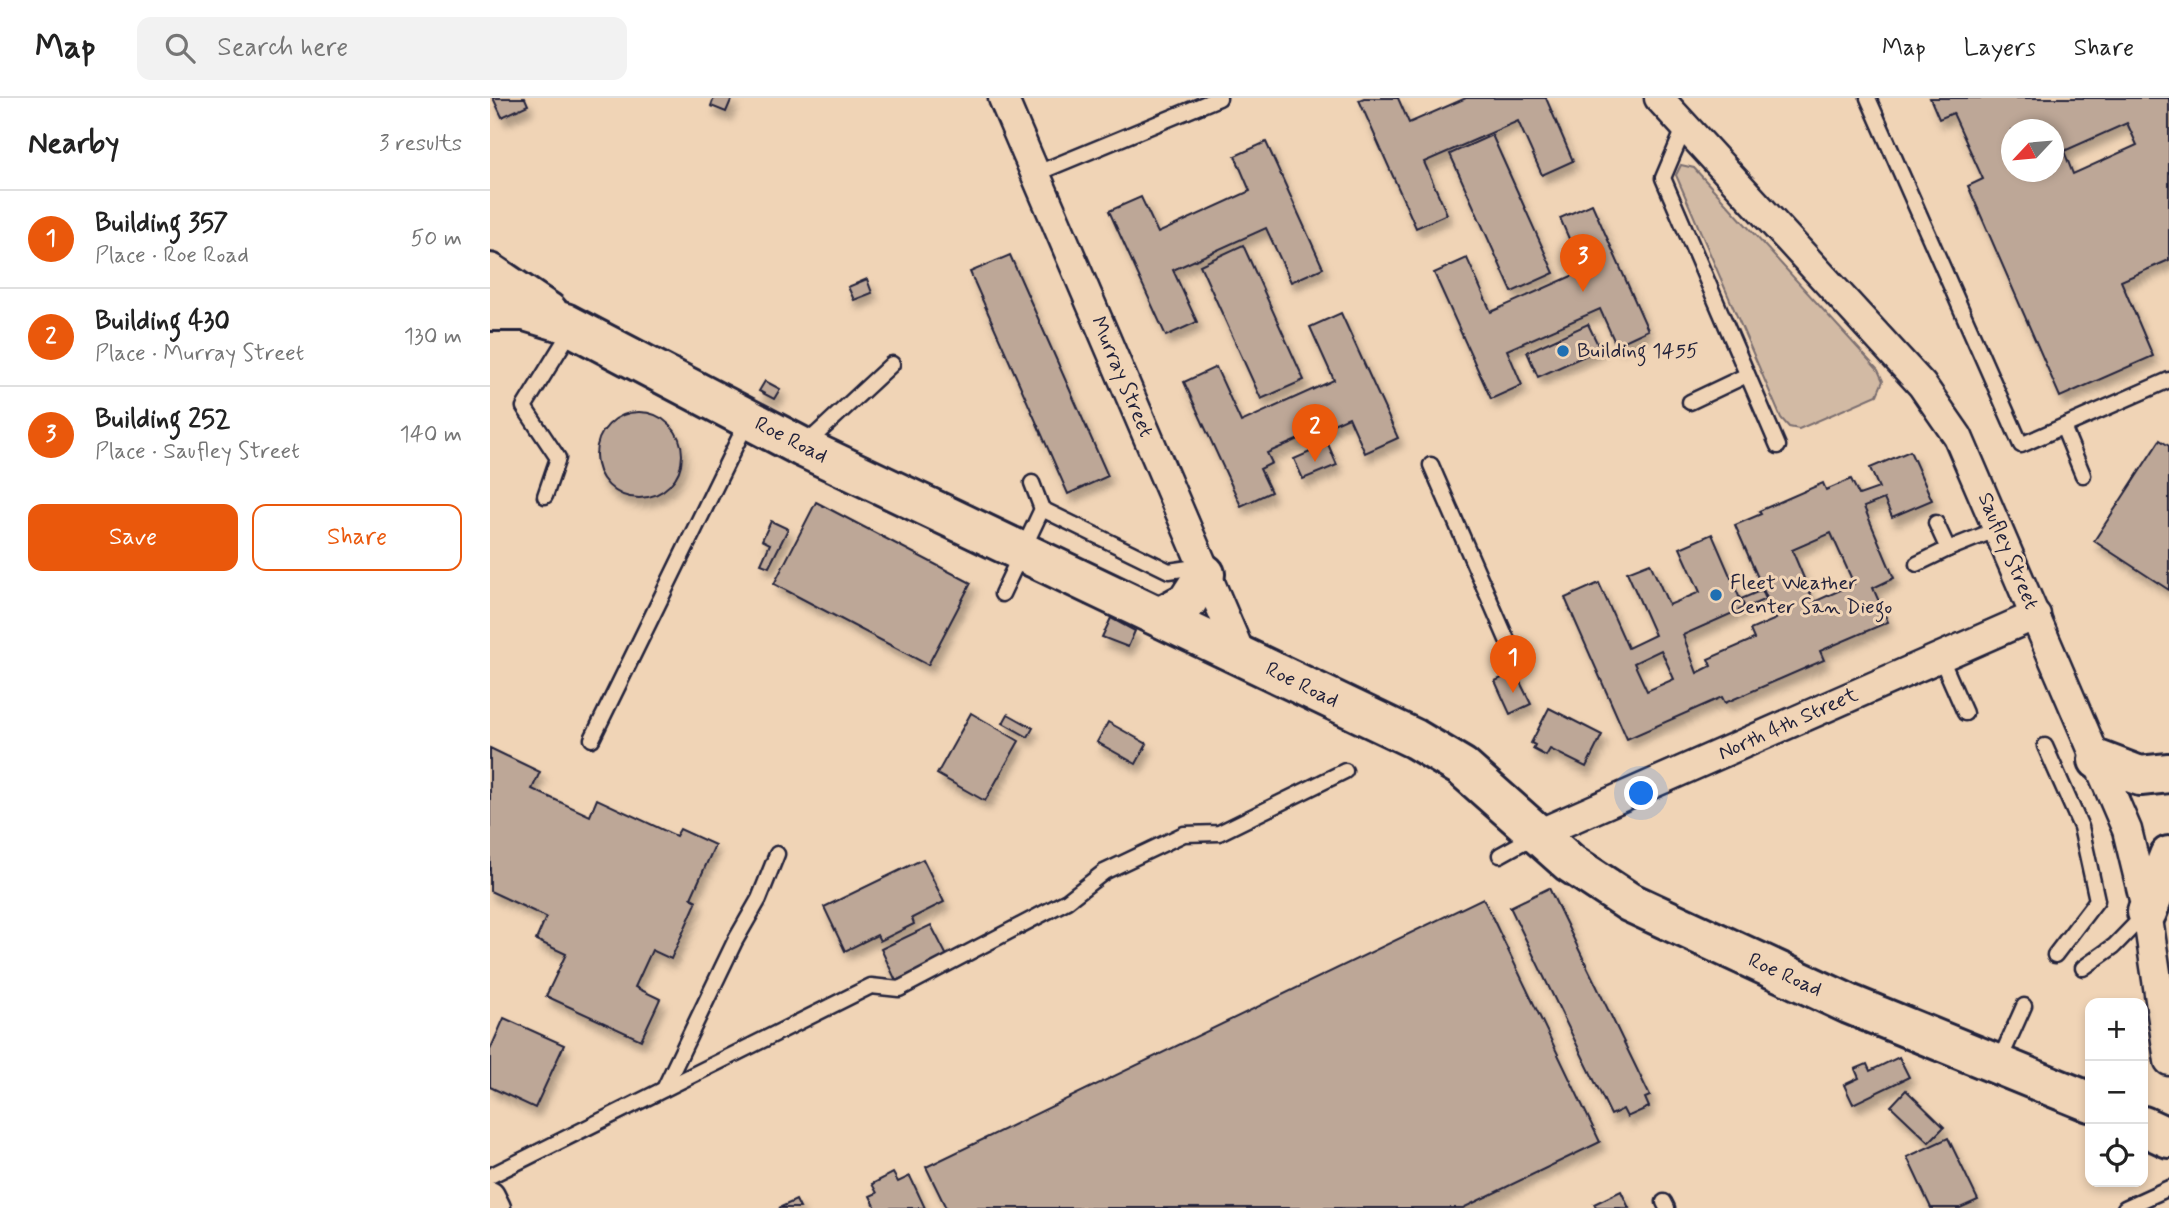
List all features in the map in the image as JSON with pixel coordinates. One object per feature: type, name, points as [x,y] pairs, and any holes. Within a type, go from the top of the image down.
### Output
[{"type":"street","name":"Murray Street","points":[[1003,98],[1241,655]]},
{"type":"street","name":"Saufley Street","points":[[1659,98],[1922,385],[1958,437],[2098,760],[2127,830],[2158,919],[2169,1061]]},
{"type":"street","points":[[490,273],[569,325]]},
{"type":"street","name":"Roe Road","points":[[490,311],[525,311],[569,325],[803,447],[1415,739],[1462,767],[1540,833],[1570,863],[1629,902],[1849,1004],[1996,1067],[2085,1100]]},
{"type":"street","points":[[1161,616],[1187,602],[1203,570]]},
{"type":"street","name":"North 4th Street","points":[[1540,833],[2036,615]]},
{"type":"street","points":[[2098,760],[2140,776],[2169,773]]},
{"type":"street","points":[[2158,919],[2169,856]]},
{"type":"street","points":[[2148,1128],[2169,1138]]},
{"type":"street","points":[[490,1196],[496,1208]]},
{"type":"lane","points":[[1035,174],[1219,98]]},
{"type":"lane","points":[[1868,98],[2021,445],[2064,429],[2162,383],[2169,394]]},
{"type":"lane","points":[[1685,126],[1663,177],[1778,446]]},
{"type":"lane","points":[[545,496],[558,458],[524,407],[569,325]]},
{"type":"lane","points":[[803,447],[892,364]]},
{"type":"lane","points":[[1690,402],[1747,375]]},
{"type":"lane","points":[[592,739],[749,419]]},
{"type":"lane","points":[[2064,429],[2083,475]]},
{"type":"lane","points":[[1431,465],[1508,642]]},
{"type":"lane","points":[[1032,483],[1042,509],[1169,571],[1203,570]]},
{"type":"lane","points":[[1002,594],[1042,509]]},
{"type":"lane","points":[[1936,523],[1948,550]]},
{"type":"lane","points":[[1917,564],[1998,528]]},
{"type":"lane","points":[[1940,656],[1965,713]]},
{"type":"lane","points":[[2045,746],[2081,827],[2098,900],[2055,955]]},
{"type":"lane","points":[[490,1176],[870,986],[899,989],[1067,901],[1104,872],[1184,834],[1219,833],[1345,771]]},
{"type":"lane","points":[[1500,855],[1540,833]]},
{"type":"lane","points":[[664,1089],[735,941],[759,899],[777,854]]},
{"type":"lane","points":[[2083,968],[2158,919]]},
{"type":"lane","points":[[1996,1067],[2024,1006]]},
{"type":"lane","points":[[2125,1208],[2169,1188]]},
{"type":"shaded area","points":[[1681,165],[1694,168],[1878,370],[1883,381],[1877,395],[1799,429],[1789,427],[1781,418],[1676,175]]},
{"type":"building","points":[[493,98],[525,98],[528,105],[502,117]]},
{"type":"building","points":[[714,98],[732,98],[726,112],[711,106]]},
{"type":"building","points":[[1398,98],[1409,123],[1466,98],[1546,98],[1573,161],[1542,175],[1518,121],[1424,162],[1447,214],[1416,228],[1359,100]]},
{"type":"building","points":[[1930,98],[2169,98],[2169,260],[2121,281],[2153,356],[2060,397],[1968,186],[1983,179],[1953,113],[1939,119]],"holes":[[[2127,123],[2137,145],[2073,174],[2064,151]]]},
{"type":"building","points":[[1492,135],[1554,273],[1512,292],[1450,154]]},
{"type":"building","points":[[1266,142],[1323,268],[1291,282],[1266,228],[1173,270],[1197,322],[1166,336],[1109,211],[1141,197],[1158,233],[1250,191],[1235,156]]},
{"type":"building","points":[[1592,204],[1648,330],[1616,345],[1600,309],[1507,350],[1522,385],[1491,399],[1434,273],[1467,258],[1491,312],[1583,271],[1560,218]]},
{"type":"building","points":[[1243,245],[1304,380],[1261,399],[1200,265]]},
{"type":"building","points":[[1010,255],[1108,476],[1068,494],[970,272]]},
{"type":"building","points":[[867,279],[872,293],[854,300],[848,287]]},
{"type":"building","points":[[1341,313],[1398,438],[1365,453],[1349,417],[1267,453],[1272,463],[1260,469],[1271,492],[1241,506],[1184,382],[1216,367],[1241,422],[1334,380],[1310,327]]},
{"type":"building","name":"Building 1455","points":[[1588,324],[1600,349],[1538,377],[1527,352]]},
{"type":"building","points":[[765,381],[780,389],[774,399],[759,391]]},
{"type":"building","points":[[639,412],[656,415],[670,424],[679,438],[682,455],[679,472],[670,486],[656,495],[639,498],[622,495],[608,486],[599,472],[596,455],[599,438],[608,424],[622,415]]},
{"type":"building","points":[[2160,440],[2169,446],[2169,590],[2094,541]]},
{"type":"building","points":[[1328,444],[1337,465],[1303,479],[1294,459]]},
{"type":"building","name":"Fleet Weather Center San Diego","points":[[1910,451],[1932,500],[1892,517],[1884,499],[1864,507],[1894,578],[1873,588],[1888,622],[1820,651],[1824,660],[1725,703],[1722,697],[1627,739],[1565,598],[1599,583],[1628,648],[1655,635],[1627,572],[1650,563],[1669,605],[1700,592],[1680,548],[1712,534],[1744,608],[1683,635],[1697,673],[1711,666],[1708,659],[1754,639],[1750,630],[1776,619],[1735,525],[1761,514],[1759,511],[1823,483],[1826,490],[1851,479],[1859,495],[1879,488],[1870,468]],"holes":[[[1831,533],[1854,584],[1814,602],[1792,550]],[[1661,650],[1674,679],[1647,691],[1634,663]]]},
{"type":"building","points":[[816,502],[971,583],[928,665],[774,584]]},
{"type":"building","points":[[771,521],[788,529],[769,567],[761,564],[770,544],[762,540]]},
{"type":"building","name":"Fleet Weather Center San Diego","points":[[1762,590],[1766,599],[1745,608],[1741,599]]},
{"type":"building","points":[[1111,618],[1135,631],[1128,647],[1102,637]]},
{"type":"building","points":[[1515,672],[1531,704],[1510,714],[1495,681]]},
{"type":"building","points":[[1549,708],[1602,735],[1586,767],[1550,749],[1546,756],[1533,749],[1535,745],[1531,743]]},
{"type":"building","points":[[971,713],[1019,741],[985,801],[937,774]]},
{"type":"building","points":[[1008,714],[1033,728],[1028,737],[1003,723]]},
{"type":"building","points":[[1108,722],[1147,744],[1136,764],[1097,742]]},
{"type":"building","points":[[490,748],[540,772],[532,789],[590,816],[597,799],[676,836],[680,829],[715,845],[691,898],[697,901],[671,959],[652,950],[635,987],[660,999],[641,1040],[546,996],[566,954],[536,940],[546,917],[490,891]]},
{"type":"building","points":[[923,859],[944,902],[912,918],[914,924],[880,941],[877,935],[845,951],[824,907]]},
{"type":"building","points":[[1549,888],[1650,1096],[1645,1098],[1649,1107],[1627,1117],[1623,1109],[1611,1115],[1510,907]]},
{"type":"building","points":[[1483,898],[1600,1142],[1463,1208],[946,1208],[926,1167]]},
{"type":"building","points":[[931,925],[947,956],[896,981],[881,949]]},
{"type":"building","points":[[504,1018],[564,1045],[535,1108],[490,1087],[490,1050]]},
{"type":"building","points":[[1899,1057],[1909,1077],[1853,1104],[1844,1085],[1859,1078],[1855,1069],[1867,1064],[1870,1071]]},
{"type":"building","points":[[1906,1090],[1944,1127],[1929,1142],[1891,1106]]},
{"type":"building","points":[[1948,1138],[1978,1200],[1960,1208],[1931,1208],[1907,1157]]},
{"type":"building","points":[[893,1173],[898,1182],[910,1176],[925,1208],[876,1208],[870,1196],[877,1193],[872,1184]]},
{"type":"building","points":[[1621,1191],[1629,1208],[1596,1208],[1594,1204]]},
{"type":"building","points":[[796,1200],[800,1208],[779,1208]]},
{"type":"place","name":"Building 252","points":[[1583,292]]},
{"type":"place","name":"Building 1455","points":[[1563,351]]},
{"type":"place","name":"Building 430","points":[[1315,462]]},
{"type":"place","name":"Fleet Weather Center San Diego","points":[[1716,595]]},
{"type":"place","name":"Building 357","points":[[1513,693]]}]
